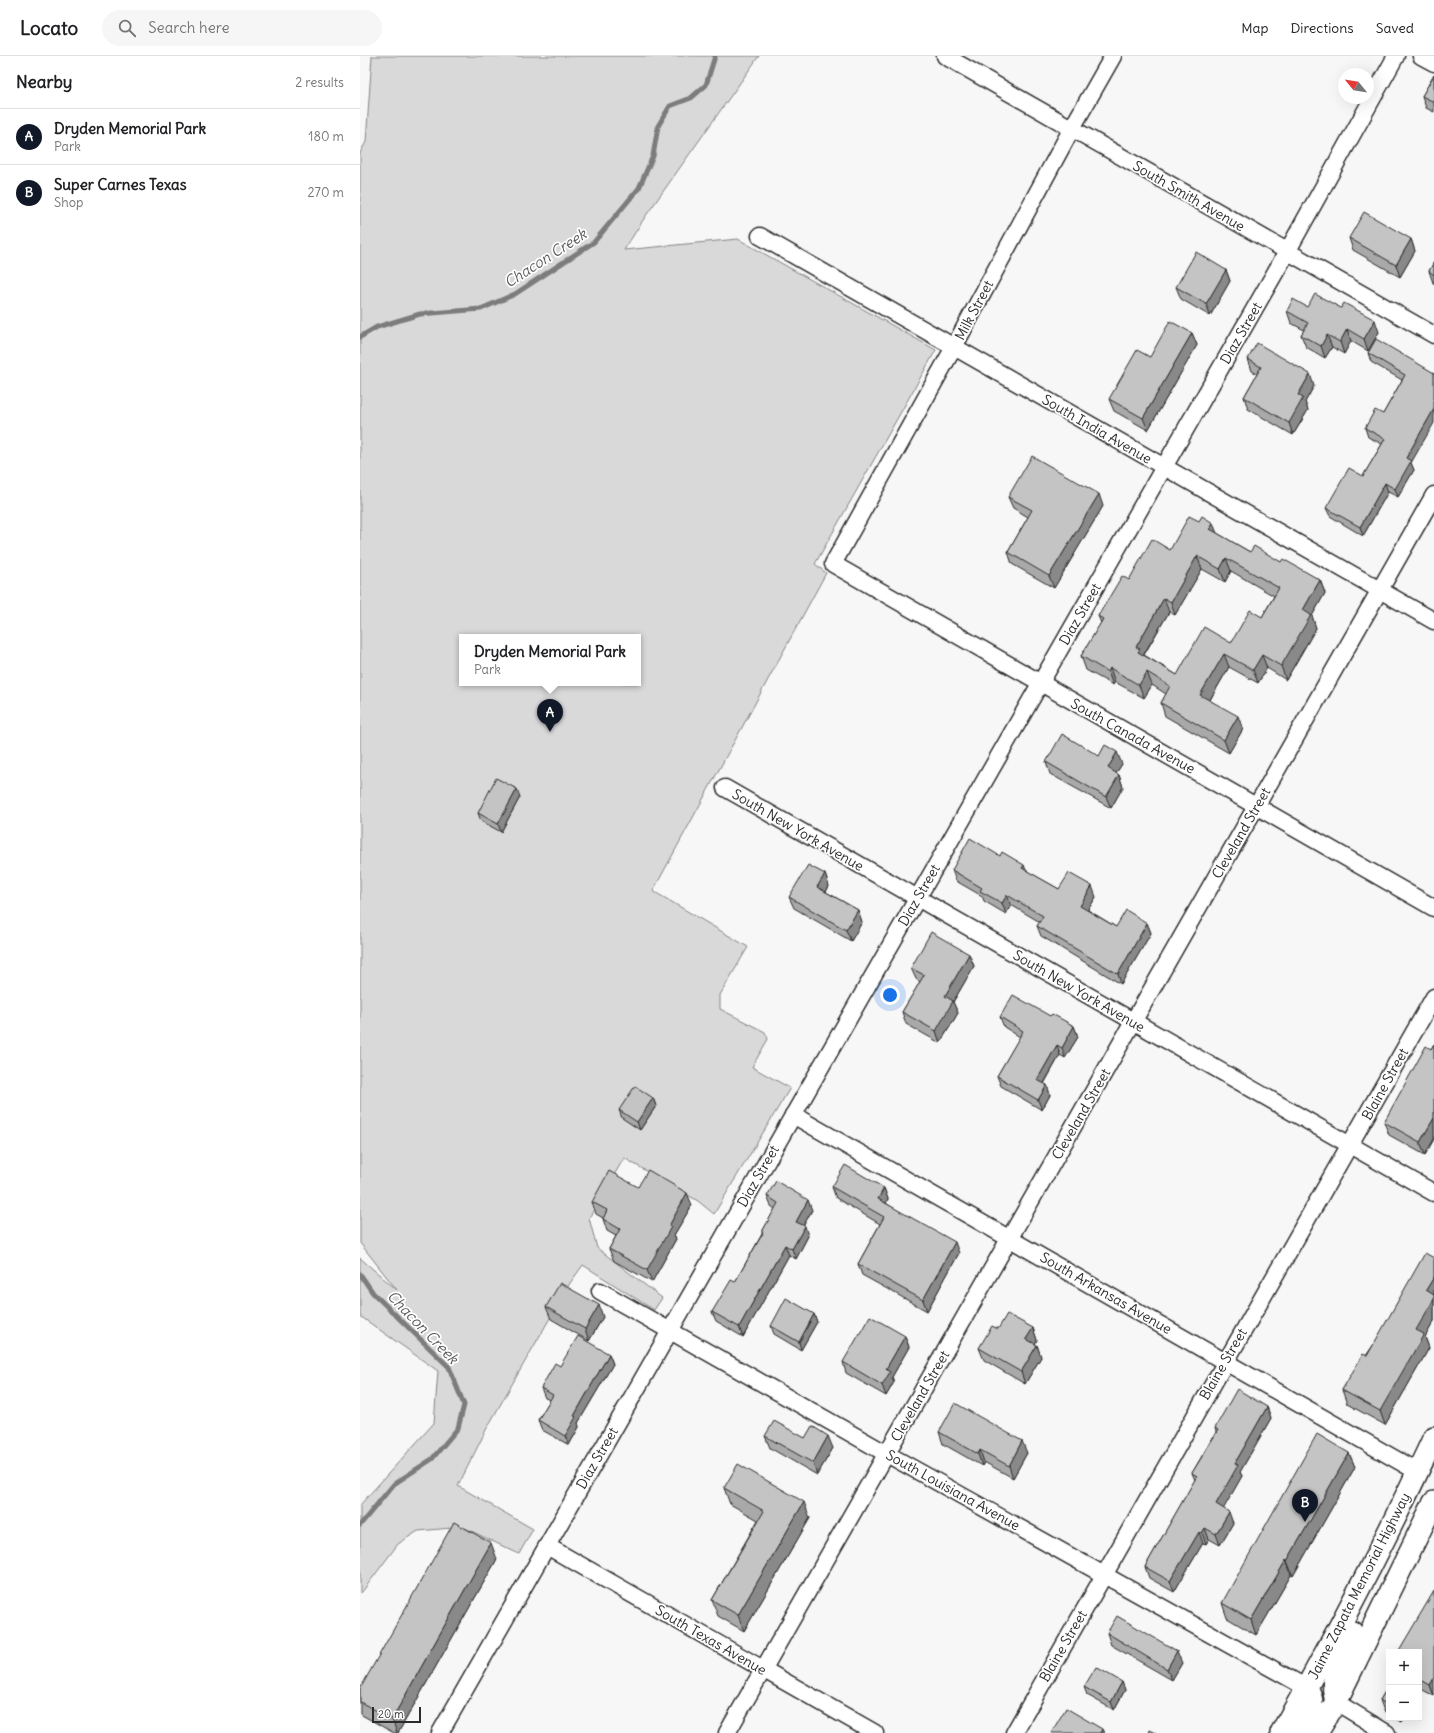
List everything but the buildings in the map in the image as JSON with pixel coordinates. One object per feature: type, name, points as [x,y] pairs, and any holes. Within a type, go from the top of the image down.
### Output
[{"type":"main road","name":"Jaime Zapata Memorial Highway","points":[[1281,1733],[1307,1688],[1387,1535],[1434,1437]]},
{"type":"main road","points":[[1336,1702],[1333,1691],[1333,1678],[1336,1665],[1420,1494],[1421,1480],[1418,1472]]},
{"type":"main road","name":"Jaime Zapata Memorial Highway","points":[[1317,1733],[1336,1702],[1434,1502]]},
{"type":"main road","points":[[1300,1733],[1313,1703],[1311,1694],[1307,1688]]},
{"type":"street","name":"South Smith Avenue","points":[[945,56],[1434,335]]},
{"type":"street","name":"Milk Street","points":[[832,564],[954,346],[1072,128],[1113,56]]},
{"type":"street","name":"Diaz Street","points":[[440,1733],[1164,468],[1396,56]]},
{"type":"street","points":[[1421,56],[1434,63]]},
{"type":"street","name":"South India Avenue","points":[[760,236],[1434,621]]},
{"type":"street","name":"Cleveland Street","points":[[727,1733],[1434,495]]},
{"type":"street","name":"South Canada Avenue","points":[[832,564],[1434,908]]},
{"type":"street","name":"South New York Avenue","points":[[724,788],[1434,1193]]},
{"type":"street","name":"Blaine Street","points":[[1014,1733],[1434,997]]},
{"type":"street","name":"South Arkansas Avenue","points":[[793,1114],[1418,1472]]},
{"type":"street","name":"South Louisiana Avenue","points":[[600,1291],[887,1454],[1307,1688]]},
{"type":"street","name":"South Texas Avenue","points":[[547,1546],[875,1733]]},
{"type":"street","points":[[1336,1702],[1387,1733]]},
{"type":"shaded area","points":[[372,56],[759,56],[645,217],[624,250],[738,239],[936,350],[815,564],[826,573],[653,891],[748,947],[720,995],[720,1009],[765,1032],[768,1039],[752,1067],[790,1088],[714,1214],[698,1201],[624,1158],[589,1218],[597,1248],[662,1298],[654,1310],[583,1265],[570,1283],[487,1428],[458,1486],[533,1529],[519,1554],[463,1527],[418,1531],[398,1544],[360,1593],[360,1505],[434,1423],[438,1371],[360,1316],[360,1258],[397,1290],[360,1243],[360,153],[366,142]]},
{"type":"waterway","name":"Chacon Creek","points":[[360,337],[377,327],[420,314],[481,309],[515,294],[594,242],[639,188],[653,156],[658,126],[670,106],[691,98],[706,85],[715,56]]},
{"type":"waterway","name":"Chacon Creek","points":[[360,1274],[373,1293],[449,1367],[464,1405],[458,1428],[432,1459],[394,1484],[360,1525]]},
{"type":"place","name":"Dryden Memorial Park","points":[[550,732]]},
{"type":"place","name":"Super Carnes Texas","points":[[1305,1522]]}]
